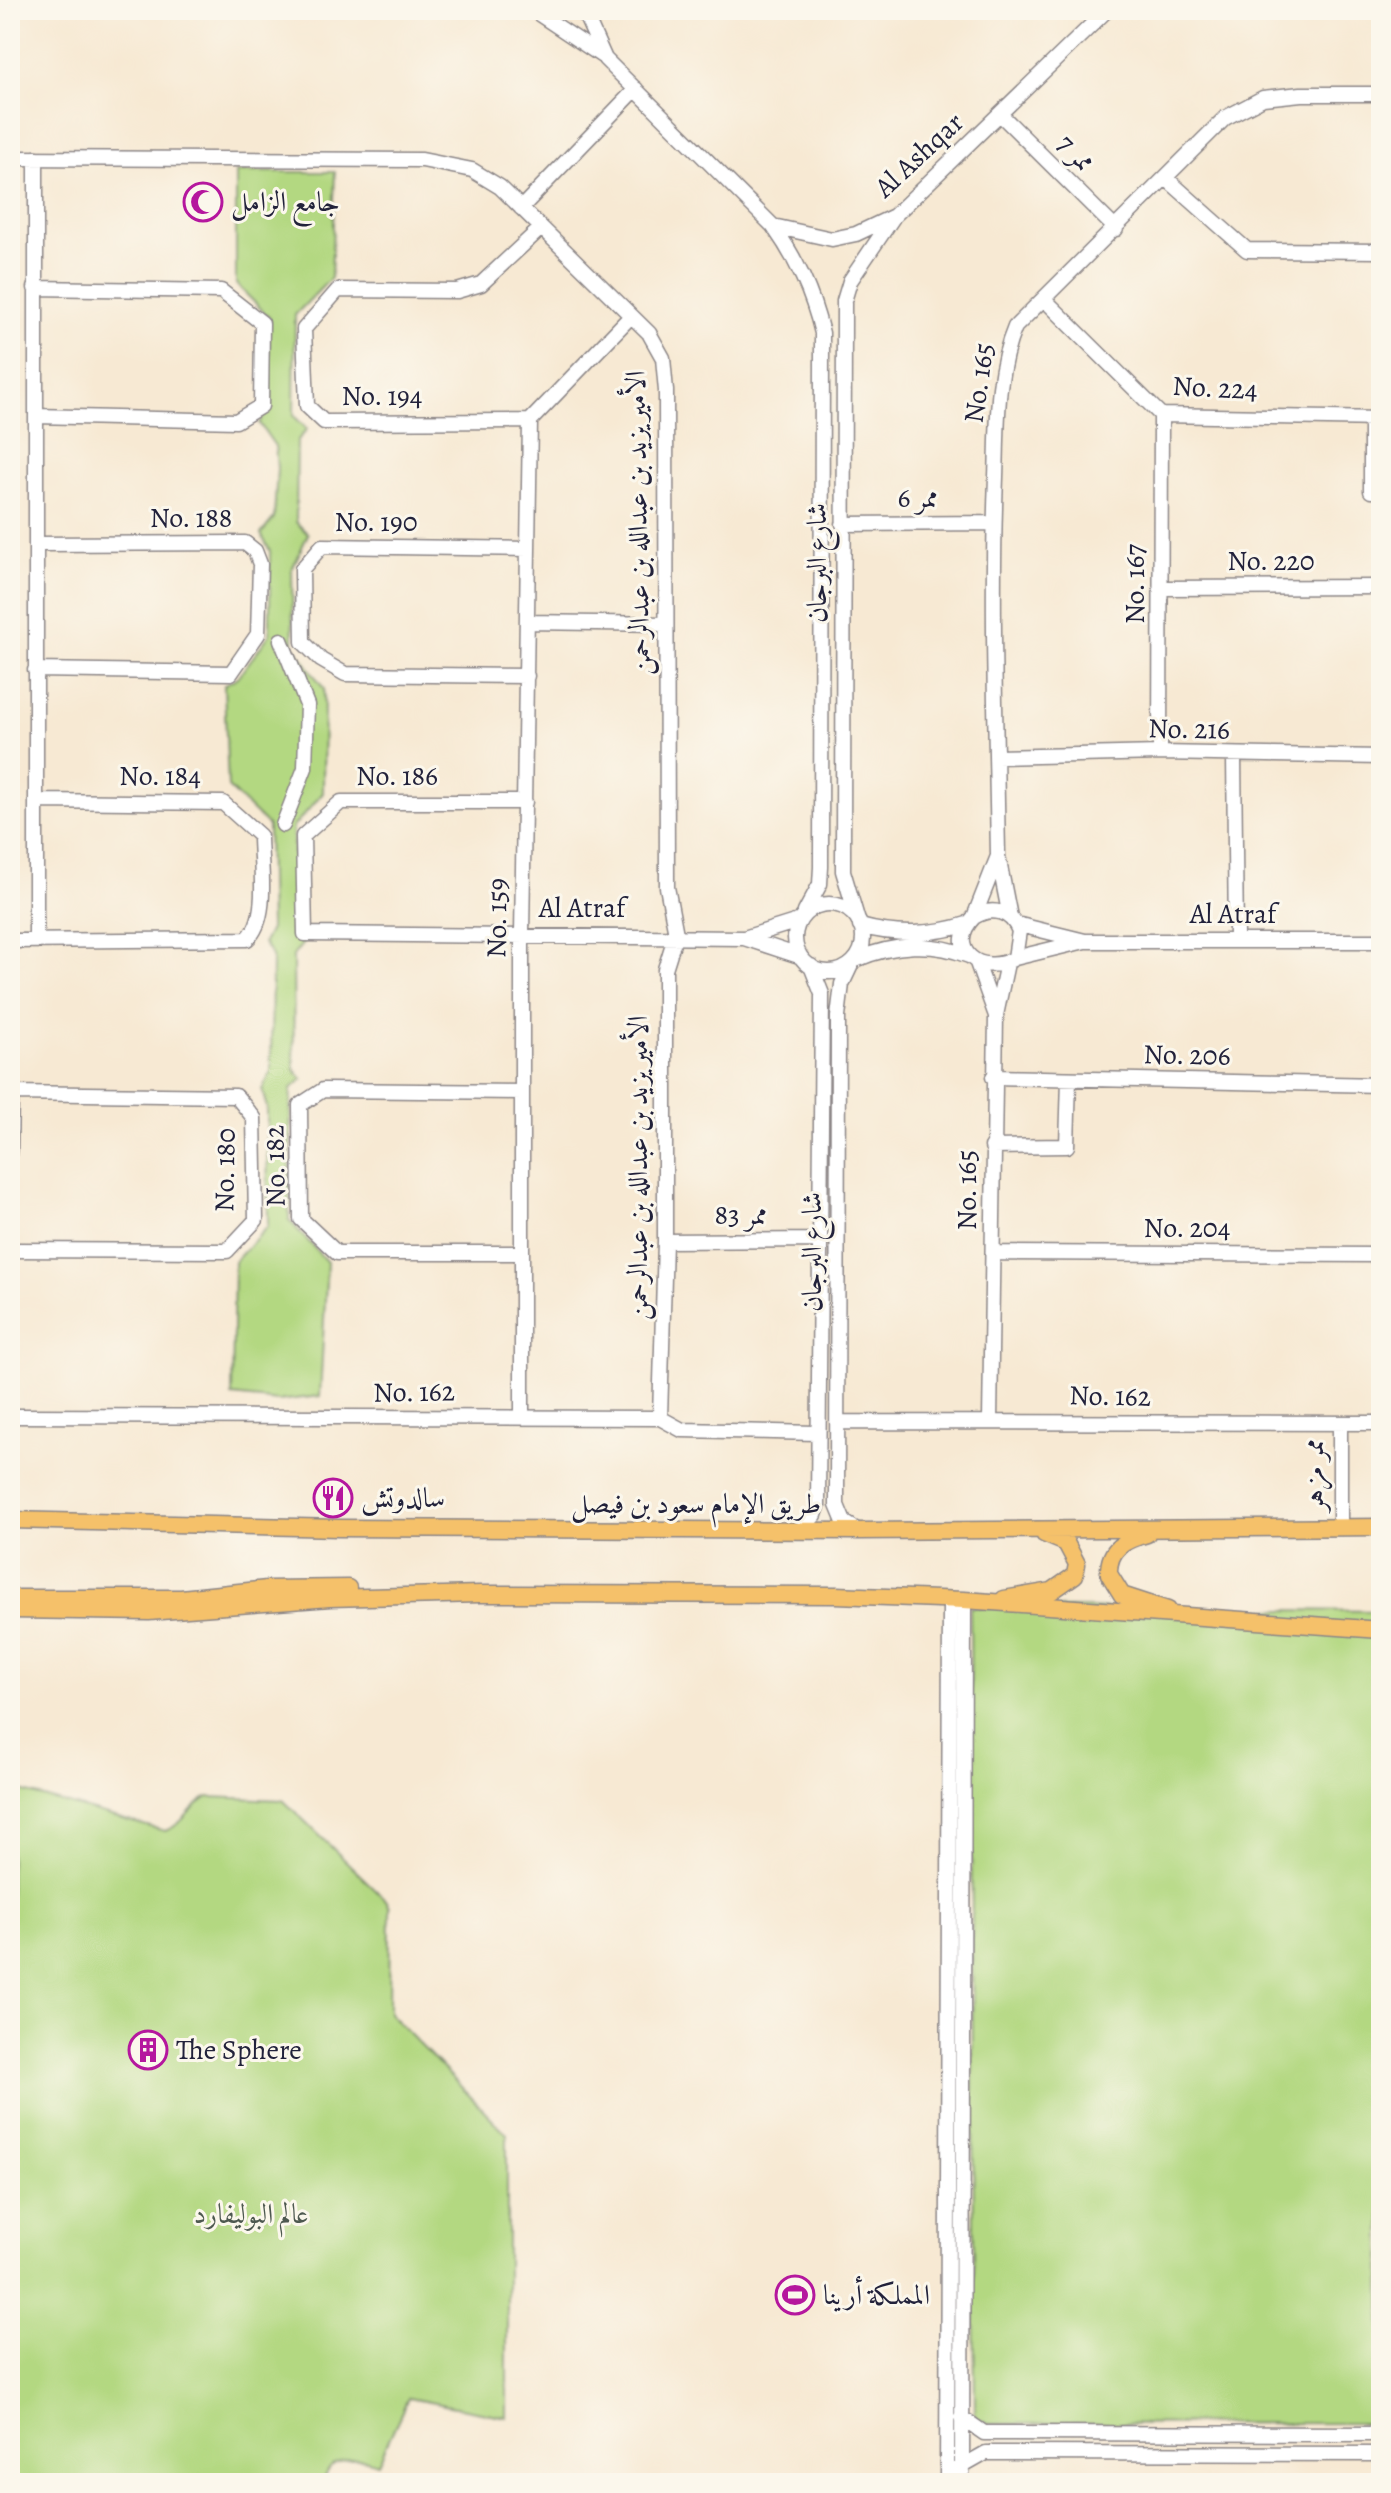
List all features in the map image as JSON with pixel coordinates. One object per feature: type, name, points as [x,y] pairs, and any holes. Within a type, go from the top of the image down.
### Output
[{"type":"main road","name":"طريق الإمام سعود بن فيصل","points":[[10,1520],[353,1529],[858,1531],[1381,1527]]},
{"type":"main road","points":[[1201,1619],[1122,1595],[1109,1574],[1109,1563],[1119,1545],[1129,1539],[1208,1526]]},
{"type":"main road","points":[[992,1602],[1052,1591],[1075,1575],[1077,1564],[1066,1543],[1027,1530]]},
{"type":"main road","points":[[10,1598],[181,1598],[326,1587],[432,1595]]},
{"type":"main road","points":[[10,1610],[149,1612],[241,1608],[330,1598],[591,1593],[957,1600],[1381,1630]]},
{"type":"street","points":[[533,10],[605,59],[773,226]]},
{"type":"street","points":[[583,10],[605,59]]},
{"type":"street","name":"Al Ashqar","points":[[773,226],[832,239],[856,234],[894,216],[1107,10]]},
{"type":"street","points":[[521,208],[636,89]]},
{"type":"street","name":"No. 165","points":[[998,856],[994,523],[999,389],[1006,348],[1015,327],[1225,118],[1263,98],[1301,94],[1381,94]]},
{"type":"street","name":"ممر 7","points":[[1000,114],[1116,229]]},
{"type":"street","name":"الأمير يزيد بن عبدالله بن عبدالرحمن","points":[[10,158],[422,160],[472,170],[500,187],[649,333],[663,358],[666,391],[667,887],[676,934],[665,969],[665,1241],[660,1418]]},
{"type":"street","points":[[10,941],[36,941],[36,158]]},
{"type":"street","points":[[1167,179],[1247,250],[1381,251]]},
{"type":"street","name":"شارع البرجان","points":[[858,1531],[844,1522],[837,1505],[838,1017],[842,984],[865,942],[843,871],[844,301],[850,281],[894,216]]},
{"type":"street","name":"شارع البرجان","points":[[773,226],[795,256],[812,292],[822,333],[821,867],[820,884],[802,916],[794,945],[799,956]]},
{"type":"street","name":"No. 194","points":[[530,421],[324,422],[307,406],[304,329],[338,290],[457,291],[481,284],[541,228]]},
{"type":"street","points":[[35,288],[221,291],[262,323],[261,406],[250,416],[236,421],[36,416]]},
{"type":"street","name":"No. 224","points":[[1044,299],[1161,415],[1376,419]]},
{"type":"street","points":[[530,421],[631,316]]},
{"type":"street","name":"No. 167","points":[[1160,753],[1161,415]]},
{"type":"street","points":[[1376,419],[1371,491],[1381,491]]},
{"type":"street","name":"No. 159","points":[[522,1417],[522,934],[530,421]]},
{"type":"street","name":"ممر 6","points":[[843,524],[994,523]]},
{"type":"street","name":"No. 188","points":[[35,670],[231,673],[258,634],[260,564],[255,551],[245,543],[37,544]]},
{"type":"street","name":"No. 190","points":[[527,676],[345,674],[321,660],[303,642],[302,569],[322,546],[528,549]]},
{"type":"street","name":"No. 220","points":[[1161,588],[1381,587]]},
{"type":"street","points":[[527,622],[666,624]]},
{"type":"street","points":[[281,640],[307,705],[305,768],[283,825]]},
{"type":"street","name":"No. 216","points":[[997,757],[1160,753],[1381,757]]},
{"type":"street","points":[[1234,756],[1236,939]]},
{"type":"street","name":"No. 184","points":[[36,941],[247,939],[254,932],[260,912],[260,836],[223,803],[37,801]]},
{"type":"street","name":"No. 186","points":[[323,934],[305,934],[303,836],[341,802],[525,802]]},
{"type":"street","points":[[973,959],[964,942],[998,856]]},
{"type":"street","points":[[996,1016],[1011,960],[1020,940],[998,856]]},
{"type":"street","points":[[744,938],[834,904],[844,907],[859,923],[885,932],[943,932],[992,910],[1013,920]]},
{"type":"street","name":"Al Atraf","points":[[1013,920],[1085,941]]},
{"type":"street","name":"Al Atraf","points":[[323,934],[676,934],[744,938]]},
{"type":"street","points":[[744,938],[799,956],[811,966],[832,972],[884,948],[942,946],[990,967],[1011,960]]},
{"type":"street","name":"Al Atraf","points":[[1011,960],[1085,941],[1381,941]]},
{"type":"street","name":"No. 165","points":[[973,959],[996,1016],[990,1421]]},
{"type":"street","name":"شارع البرجان","points":[[800,1530],[815,1515],[818,1506],[816,1433],[822,994],[811,966]]},
{"type":"street","name":"No. 206","points":[[993,1077],[1381,1085]]},
{"type":"street","points":[[992,1147],[1067,1146],[1069,1079]]},
{"type":"street","name":"No. 182","points":[[520,1253],[337,1253],[301,1219],[300,1105],[323,1090],[522,1092]]},
{"type":"street","points":[[10,1093],[10,1154]]},
{"type":"street","name":"No. 180","points":[[10,1093],[236,1096],[254,1118],[256,1220],[227,1251],[10,1250]]},
{"type":"street","name":"ممر 83","points":[[665,1241],[818,1240]]},
{"type":"street","name":"No. 204","points":[[993,1253],[1381,1255]]},
{"type":"street","name":"No. 162","points":[[10,1416],[660,1418],[682,1430],[816,1433]]},
{"type":"street","name":"No. 162","points":[[838,1422],[1381,1423]]},
{"type":"street","name":"ممر مزهر","points":[[1340,1424],[1340,1526]]},
{"type":"street","points":[[957,1600],[962,2465]]},
{"type":"street","points":[[952,2481],[957,1600]]},
{"type":"street","points":[[961,2417],[984,2433],[1381,2434]]},
{"type":"street","points":[[984,2433],[978,2444],[986,2453]]},
{"type":"street","points":[[952,2481],[962,2465],[986,2453],[1381,2454]]},
{"type":"green space","points":[[236,172],[335,172],[331,278],[295,315],[294,416],[307,429],[297,441],[296,522],[308,534],[292,569],[293,645],[324,689],[323,793],[293,827],[294,926],[303,943],[293,956],[294,1070],[303,1079],[291,1089],[289,1220],[327,1262],[320,1396],[278,1401],[232,1396],[234,1262],[268,1226],[267,1108],[262,1090],[271,1072],[272,956],[263,943],[270,929],[268,826],[228,787],[224,685],[238,677],[270,634],[270,551],[261,534],[274,518],[277,468],[275,446],[259,423],[269,410],[269,317],[236,284]]},
{"type":"green space","points":[[970,1607],[1381,1611],[1381,2423],[989,2424],[975,2417]]},
{"type":"green space","name":"عالم البوليفارد","points":[[10,1788],[165,1831],[209,1797],[283,1800],[387,1901],[390,1908],[389,2013],[507,2134],[507,2417],[408,2398],[378,2463],[362,2459],[345,2460],[331,2467],[324,2483],[10,2483]]},
{"type":"place","name":"جامع الزامل","points":[[203,202]]},
{"type":"place","name":"سالدوتش","points":[[333,1498]]},
{"type":"place","name":"The Sphere","points":[[148,2050]]},
{"type":"place","name":"المملكة أرينا","points":[[795,2295]]}]
